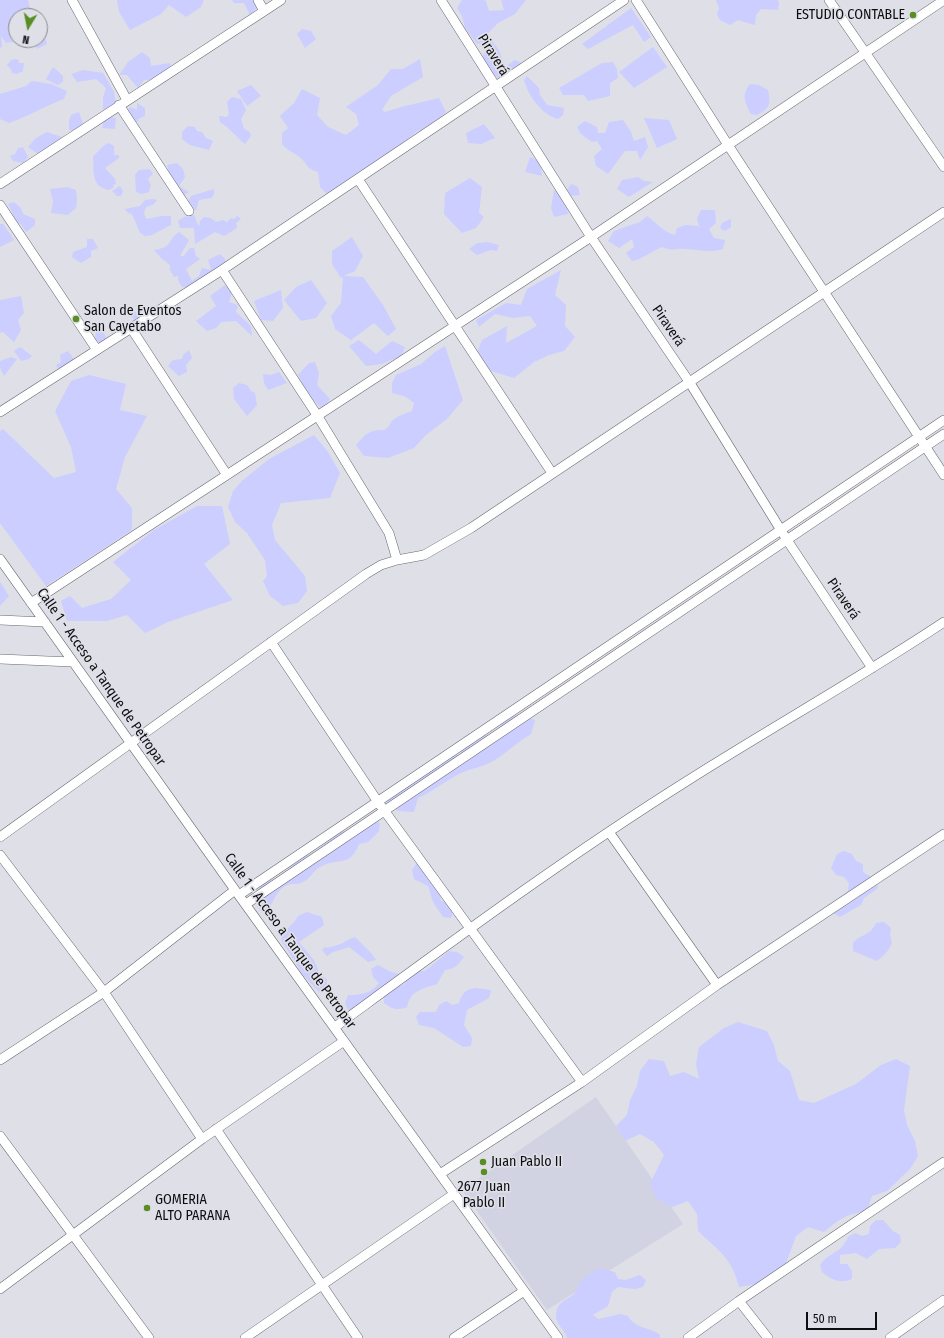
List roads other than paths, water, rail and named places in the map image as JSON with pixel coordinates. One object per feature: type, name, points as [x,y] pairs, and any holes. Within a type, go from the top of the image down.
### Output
[{"type":"street","points":[[72,0],[123,103],[189,211]]},
{"type":"street","points":[[258,0],[264,12]]},
{"type":"street","points":[[0,184],[281,0]]},
{"type":"street","points":[[0,412],[222,270],[624,0]]},
{"type":"street","points":[[636,0],[728,145],[944,475]]},
{"type":"street","points":[[830,0],[864,53],[944,167]]},
{"type":"street","points":[[31,602],[455,326],[944,0]]},
{"type":"street","name":"Piraverá","points":[[444,1],[591,236],[690,383],[787,540],[872,668]]},
{"type":"street","points":[[358,179],[552,473]]},
{"type":"street","points":[[0,205],[97,350]]},
{"type":"street","points":[[0,837],[366,574],[381,565],[397,560],[424,555],[471,528],[944,212]]},
{"type":"street","points":[[222,270],[317,415],[389,533],[397,560]]},
{"type":"street","points":[[131,328],[227,474]]},
{"type":"street","points":[[0,1060],[104,992],[237,892],[378,802],[944,420]]},
{"type":"street","points":[[246,904],[944,434]]},
{"type":"street","name":"Calle 1 - Acceso a Tanque de Petropar","points":[[0,559],[237,892],[558,1338]]},
{"type":"street","points":[[0,620],[45,622]]},
{"type":"street","points":[[334,1027],[609,832],[687,781],[872,668],[944,622]]},
{"type":"street","points":[[271,642],[378,802],[582,1082]]},
{"type":"street","points":[[603,650],[609,660]]},
{"type":"street","points":[[0,659],[73,662]]},
{"type":"street","points":[[609,832],[717,985]]},
{"type":"street","points":[[440,1174],[582,1082],[717,985],[944,834]]},
{"type":"street","points":[[0,855],[104,992],[202,1139]]},
{"type":"street","points":[[0,1289],[202,1139],[344,1041]]},
{"type":"street","points":[[216,1129],[358,1338]]},
{"type":"street","points":[[0,1136],[149,1338]]},
{"type":"street","points":[[688,1338],[739,1301],[944,1162]]},
{"type":"street","points":[[244,1338],[454,1194]]},
{"type":"street","points":[[454,1338],[524,1291]]},
{"type":"street","points":[[890,1338],[944,1300]]},
{"type":"street","points":[[739,1301],[768,1338]]},
{"type":"place","name":"ESTUDIO CONTABLE","points":[[913,15]]},
{"type":"place","name":"Salon de Eventos San Cayetabo","points":[[76,319]]},
{"type":"place","name":"Juan Pablo II","points":[[483,1162]]},
{"type":"place","name":"2677 Juan Pablo II","points":[[484,1172]]},
{"type":"place","name":"GOMERIA ALTO PARANA","points":[[147,1208]]}]
